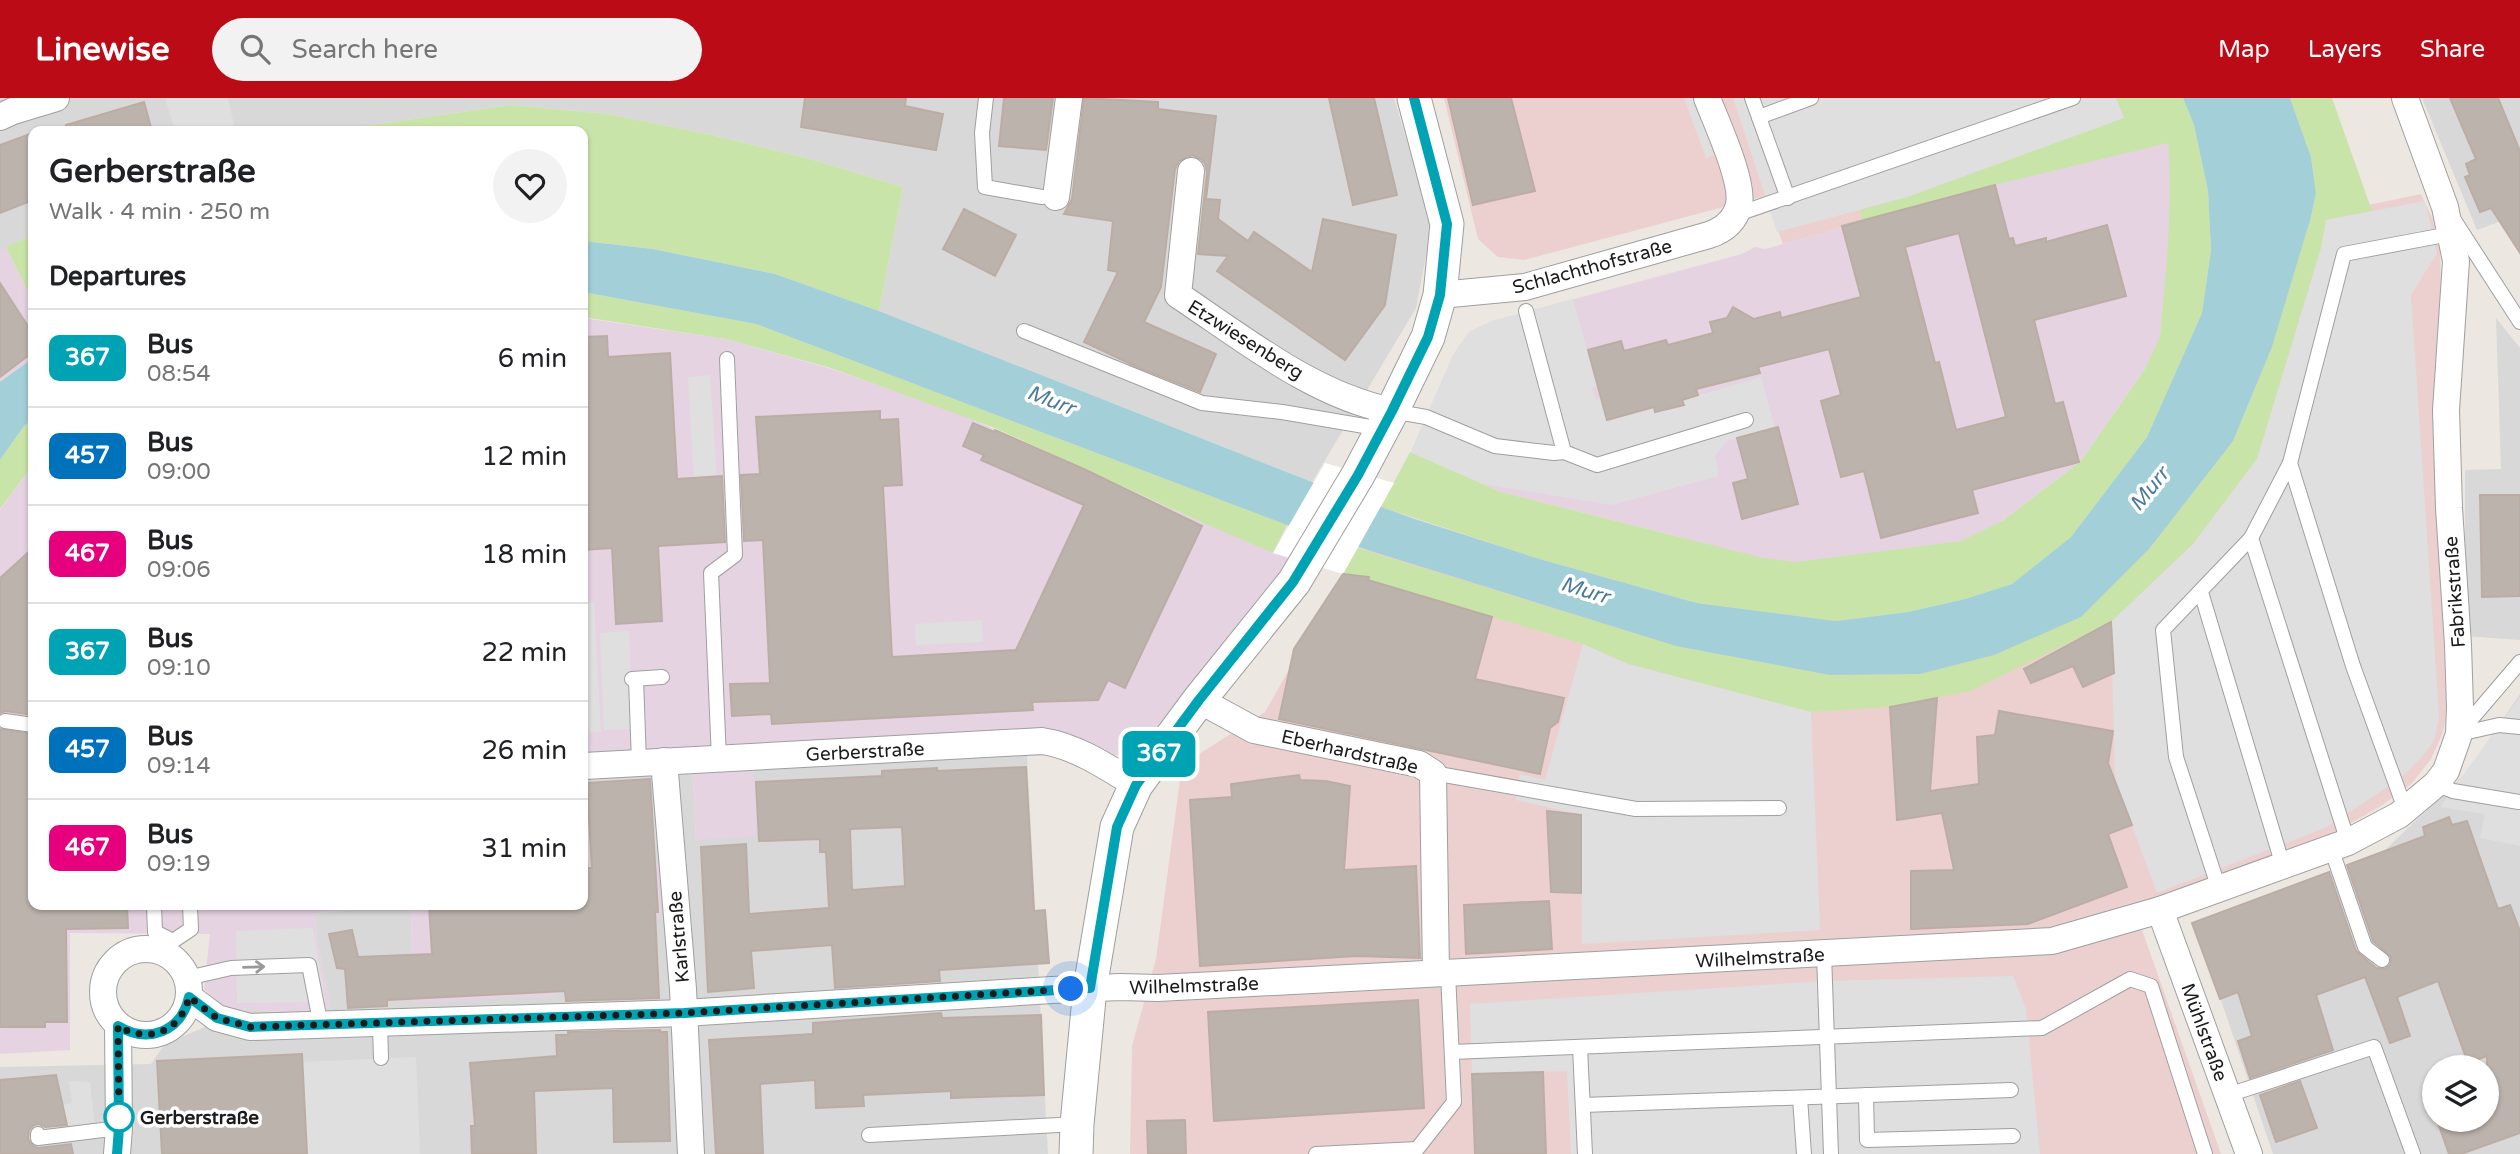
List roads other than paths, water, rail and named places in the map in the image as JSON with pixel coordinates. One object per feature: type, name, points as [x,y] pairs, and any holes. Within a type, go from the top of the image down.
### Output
[{"type":"street","points":[[0,117],[56,98]]},
{"type":"street","points":[[1049,197],[1069,98]]},
{"type":"street","points":[[1077,1139],[1090,988],[1117,827],[1136,785],[1199,700],[1293,582],[1358,475],[1428,337],[1440,295],[1447,224],[1414,98]]},
{"type":"street","points":[[1707,98],[1732,164],[1740,197],[1735,215]]},
{"type":"street","name":"Fabrikstraße","points":[[2160,910],[2340,845],[2405,810],[2436,784],[2446,771],[2459,734],[2458,645],[2446,410],[2456,261],[2445,207],[2405,98]]},
{"type":"street","name":"Etzwiesenberg","points":[[1191,171],[1178,295],[1304,376],[1363,405],[1385,425]]},
{"type":"street","name":"Schlachthofstraße","points":[[1440,295],[1525,286],[1709,235],[1726,227],[1735,215]]},
{"type":"street","name":"Eberhardstraße","points":[[1199,700],[1254,730],[1419,764],[1433,773],[1442,974]]},
{"type":"street","name":"Gerberstraße","points":[[588,766],[1042,741],[1056,743],[1095,760],[1136,785]]},
{"type":"street","name":"Karlstraße","points":[[651,762],[684,1013],[691,1154]]},
{"type":"street","name":"Wilhelmstraße","points":[[188,987],[217,1018],[250,1027],[684,1013],[1090,988],[1158,988],[2052,941],[2160,910]]},
{"type":"street","name":"Mühlstraße","points":[[2160,910],[2249,1154]]},
{"type":"street","points":[[170,947],[183,968],[188,987],[182,1016],[171,1027],[149,1035],[135,1034],[118,1026],[108,1014],[103,1001],[102,987],[106,973],[114,961],[140,948],[170,947]]},
{"type":"street","points":[[117,1154],[118,1026]]},
{"type":"lane","points":[[986,98],[982,133],[985,187],[1049,197]]},
{"type":"lane","points":[[1752,98],[1788,198]]},
{"type":"lane","points":[[1759,117],[1811,98]]},
{"type":"lane","points":[[1735,215],[2073,98]]},
{"type":"lane","points":[[2445,207],[2520,322]]},
{"type":"lane","points":[[2220,888],[2176,757],[2163,630],[2251,538],[2290,463],[2344,254],[2450,233]]},
{"type":"lane","points":[[1526,311],[1564,452]]},
{"type":"lane","points":[[1024,331],[1202,403],[1385,425],[1426,417],[1495,446],[1564,452],[1597,465],[1746,420]]},
{"type":"lane","points":[[719,759],[711,573],[735,555],[727,359]]},
{"type":"lane","points":[[714,431],[729,430]]},
{"type":"lane","points":[[2290,463],[2353,666],[2405,810]]},
{"type":"lane","points":[[2251,538],[2340,845],[2365,947],[2382,960]]},
{"type":"lane","points":[[2201,592],[2283,866]]},
{"type":"lane","points":[[2459,734],[2520,662]]},
{"type":"lane","points":[[651,762],[634,679],[662,677]]},
{"type":"lane","points":[[5,721],[28,724]]},
{"type":"lane","points":[[2459,734],[2498,725],[2520,727]]},
{"type":"lane","points":[[1433,773],[1636,809],[1779,808]]},
{"type":"lane","points":[[2436,784],[2453,791],[2519,802]]},
{"type":"lane","points":[[154,910],[155,932],[170,947],[191,929],[190,910]]},
{"type":"lane","points":[[1824,954],[1831,1154]]},
{"type":"lane","points":[[188,987],[231,968],[309,965],[321,1026]]},
{"type":"lane","points":[[1316,1154],[1418,1150],[1454,1102],[1452,1052],[1442,974]]},
{"type":"lane","points":[[1452,1052],[2042,1028],[2130,979],[2151,986],[2205,1154]]},
{"type":"lane","points":[[380,1024],[381,1058]]},
{"type":"lane","points":[[1580,1047],[1585,1154]]},
{"type":"lane","points":[[2228,1095],[2374,1047],[2413,1154]]},
{"type":"lane","points":[[1583,1105],[2011,1090]]},
{"type":"lane","points":[[1866,1095],[1867,1140],[2013,1136]]},
{"type":"lane","points":[[1800,1098],[1804,1154]]},
{"type":"lane","points":[[38,1133],[38,1138],[119,1128]]},
{"type":"lane","points":[[869,1135],[1077,1139]]},
{"type":"water","name":"Murr","points":[[2183,98],[2290,98],[2311,157],[2316,193],[2272,347],[2233,441],[2149,549],[2081,617],[1994,655],[1920,674],[1830,675],[1676,646],[1287,525],[756,324],[588,293],[588,242],[653,249],[775,274],[879,311],[1312,482],[1412,518],[1543,560],[1697,603],[1836,621],[1908,612],[1965,599],[2012,584],[2071,537],[2147,437],[2202,313],[2211,250],[2208,191],[2194,125]]},
{"type":"water","points":[[28,362],[28,422],[0,460],[0,382]]},
{"type":"place","name":"Gerberstraße","points":[[119,1117]]}]
